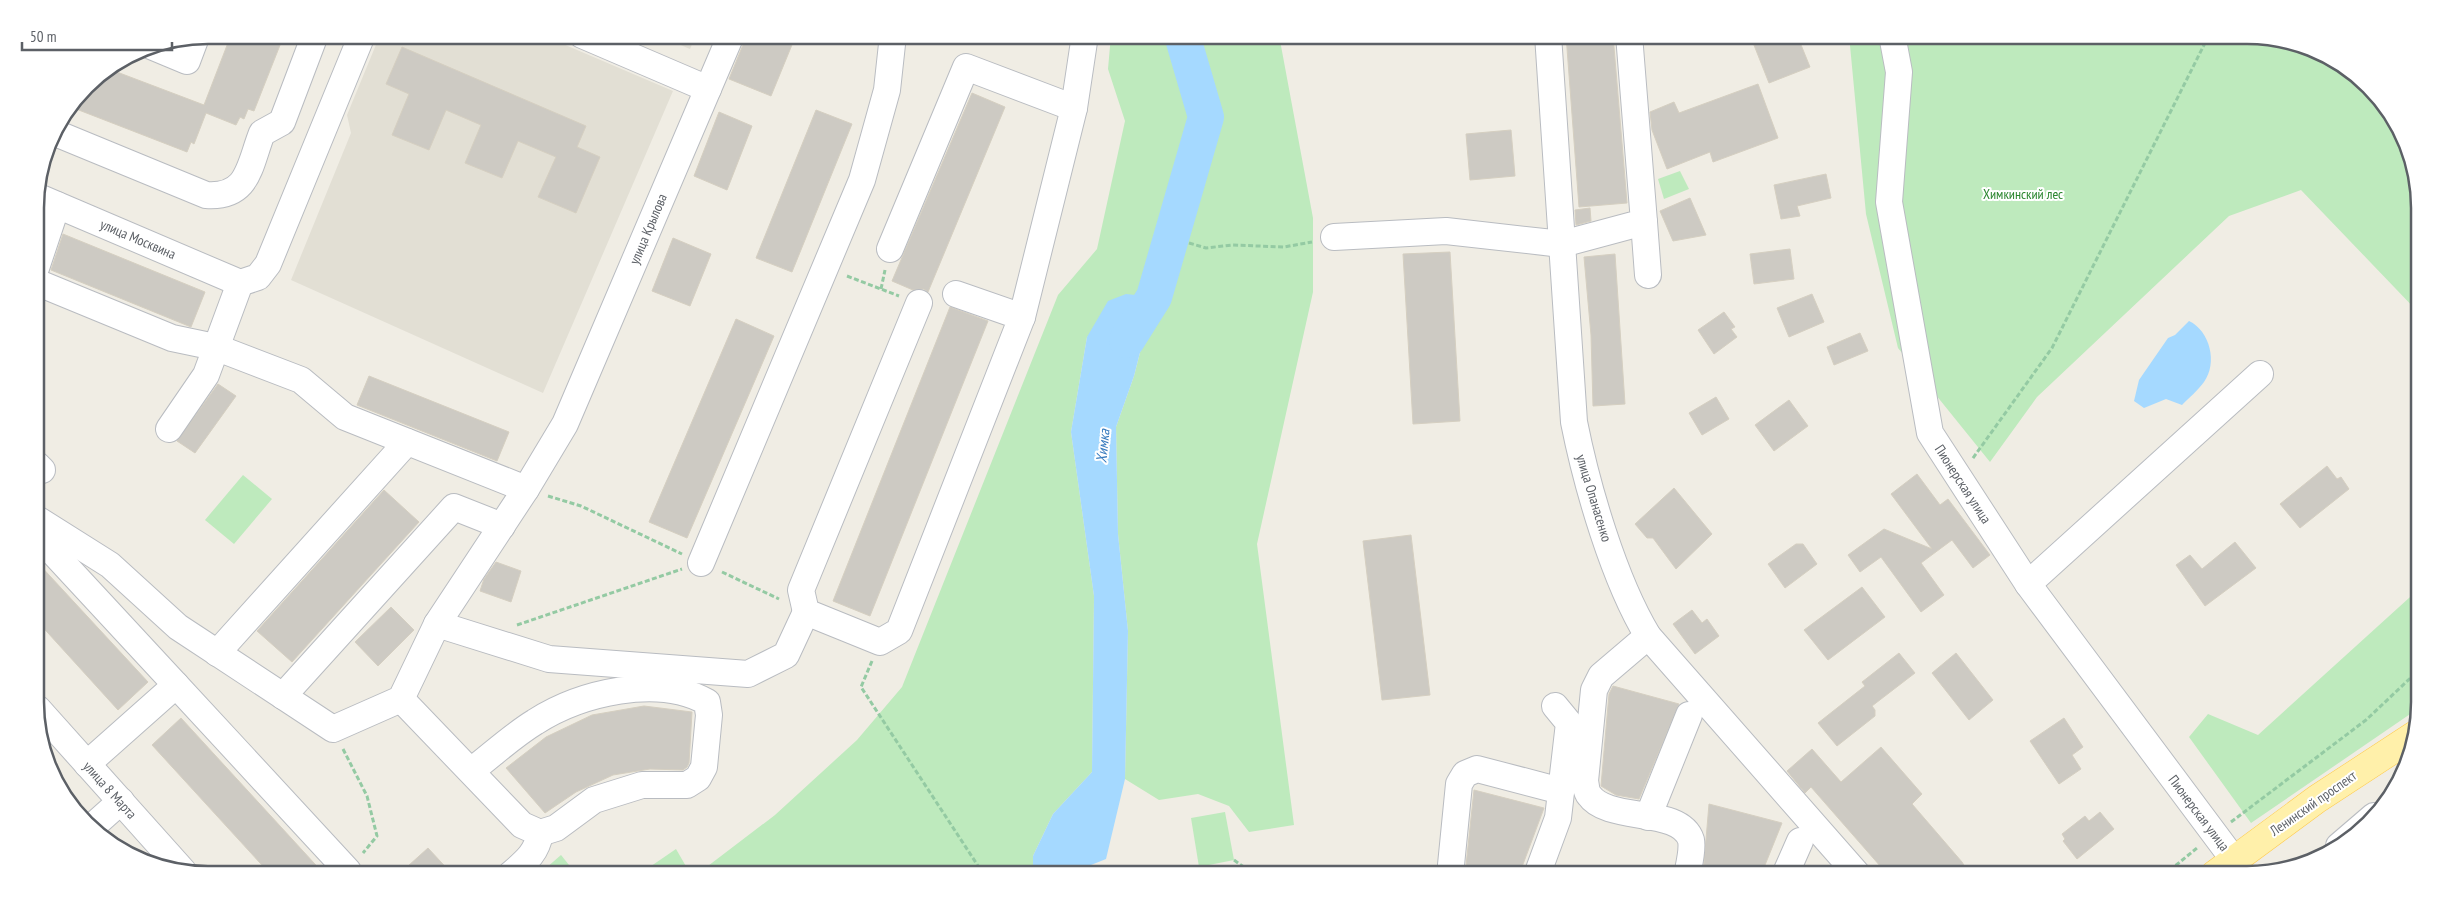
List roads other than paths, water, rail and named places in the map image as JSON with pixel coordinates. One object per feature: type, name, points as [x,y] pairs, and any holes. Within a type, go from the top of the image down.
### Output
[{"type":"main road","name":"Ленинский проспект","points":[[2225,866],[2316,799],[2407,740]]},
{"type":"street","points":[[61,135],[206,195],[220,196],[233,192],[242,183],[262,133],[282,122],[312,44]]},
{"type":"street","points":[[168,429],[206,375],[240,283],[258,277],[268,264],[358,44]]},
{"type":"street","points":[[603,44],[708,89]]},
{"type":"street","name":"улица Крылова","points":[[401,699],[437,624],[526,489],[565,424],[727,44]]},
{"type":"street","points":[[701,563],[862,180],[887,90],[892,44]]},
{"type":"street","points":[[806,612],[880,642],[899,632],[1022,317],[1074,108],[1084,44]]},
{"type":"street","name":"улица Опанасенко","points":[[1549,44],[1574,422],[1580,453],[1609,544],[1635,613],[1648,636],[1850,866]]},
{"type":"street","points":[[1630,44],[1648,275]]},
{"type":"street","name":"Пионерская улица","points":[[1893,44],[1898,72],[1889,202],[1930,432],[1958,479],[2028,584],[2214,834],[2224,866]]},
{"type":"street","points":[[161,50],[187,61],[193,45]]},
{"type":"street","points":[[890,249],[966,67],[1074,108]]},
{"type":"street","points":[[44,214],[46,201]]},
{"type":"street","name":"улица Москвина","points":[[46,201],[240,283]]},
{"type":"street","points":[[1334,237],[1446,230],[1562,244],[1644,222]]},
{"type":"street","points":[[44,285],[172,338],[215,347],[301,380],[344,417],[526,489]]},
{"type":"street","points":[[956,294],[1022,317]]},
{"type":"street","points":[[437,624],[549,659],[748,674],[786,655],[806,612],[801,590],[919,303]]},
{"type":"street","points":[[2028,584],[2260,374]]},
{"type":"street","points":[[217,653],[407,442]]},
{"type":"street","points":[[283,696],[454,507],[502,526]]},
{"type":"street","points":[[44,523],[110,565],[178,627],[333,729],[401,699],[471,772],[522,825],[540,833],[556,828],[594,800],[642,785],[687,785],[698,778],[704,767],[709,716],[707,702],[693,694],[646,688],[584,698],[535,722],[471,772]]},
{"type":"street","points":[[44,544],[343,866]]},
{"type":"street","points":[[1648,636],[1600,676],[1594,690],[1585,781],[1588,795],[1599,805],[1674,823],[1686,830],[1691,842],[1688,866]]},
{"type":"street","points":[[87,764],[176,685]]},
{"type":"street","points":[[1540,866],[1558,818],[1569,723],[1555,706]]},
{"type":"street","points":[[1648,817],[1689,715]]},
{"type":"street","name":"улица 8 Марта","points":[[44,716],[176,863]]},
{"type":"street","points":[[1451,866],[1459,784],[1465,774],[1477,769],[1561,791]]},
{"type":"street","points":[[97,822],[120,801]]},
{"type":"street","points":[[521,866],[530,858],[538,846],[540,833]]},
{"type":"street","points":[[1788,866],[1800,841]]},
{"type":"water","points":[[1126,294],[1154,297],[1134,376],[1116,427],[1118,534],[1128,631],[1125,779],[1106,859],[1090,866],[1033,866],[1033,856],[1053,814],[1092,772],[1094,596],[1071,432],[1087,337],[1108,301]]},
{"type":"water","points":[[2189,321],[2202,332],[2210,348],[2211,366],[2204,382],[2182,405],[2166,399],[2144,408],[2134,401],[2139,380],[2168,338],[2175,335]]},
{"type":"waterway","name":"Химка","points":[[1127,340],[1154,297],[1206,117],[1185,44]]},
{"type":"park label","name":"Химкинский лес","points":[[2023,194]]}]
